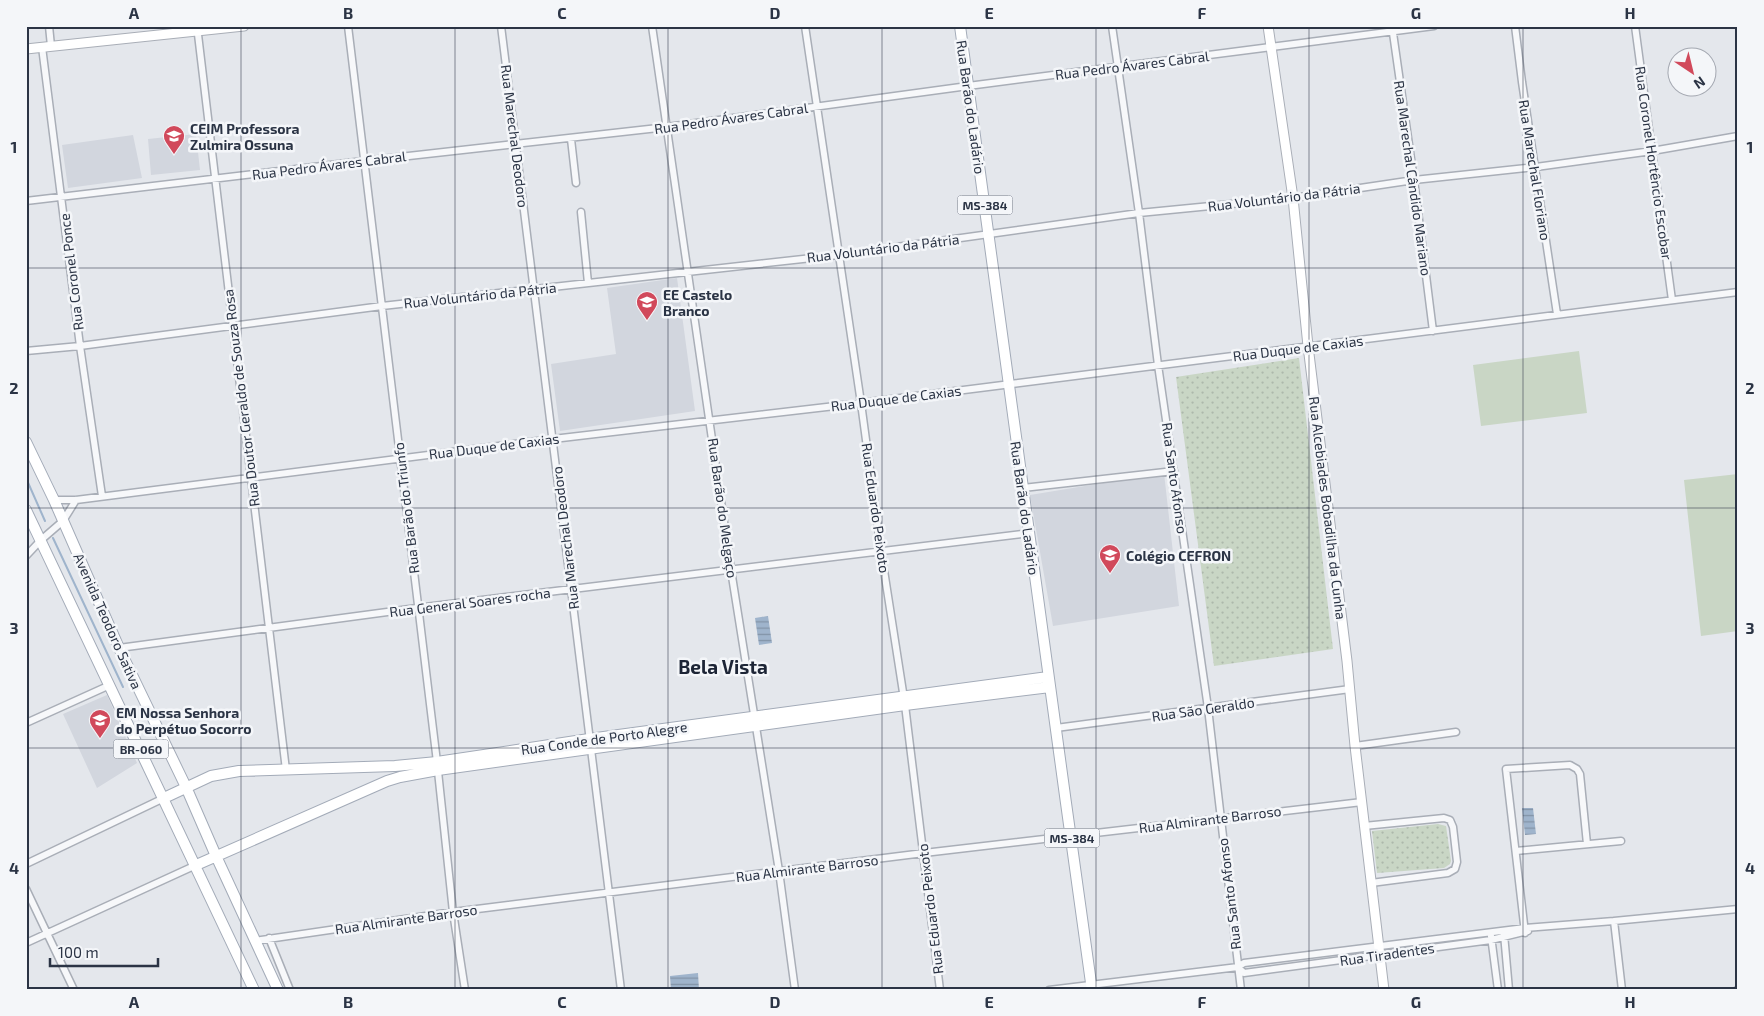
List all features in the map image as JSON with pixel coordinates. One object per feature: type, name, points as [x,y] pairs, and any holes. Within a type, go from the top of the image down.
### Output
[{"type":"main road","name":"Rua Barão do Ladário","points":[[960,26],[989,234],[1007,384],[1030,533],[1092,987]]},
{"type":"main road","name":"Avenida Teodoro Sativa","points":[[26,442],[54,500],[119,648],[186,787],[254,941],[278,990]]},
{"type":"main road","name":"Avenida Teodoro Sativa","points":[[26,510],[254,990]]},
{"type":"main road","name":"Rua Conde de Porto Alegre","points":[[194,866],[387,782],[438,766],[904,700],[1049,682]]},
{"type":"main road","name":"Rua Conde de Porto Alegre","points":[[164,798],[212,776],[231,772],[438,766]]},
{"type":"street","name":"Rua Coronel Ponce","points":[[49,26],[47,47],[62,198],[80,346],[102,496]]},
{"type":"street","points":[[26,49],[197,29],[244,26]]},
{"type":"street","name":"Rua Barão do Triunfo","points":[[348,26],[438,766],[453,912],[465,990]]},
{"type":"street","name":"Rua Marechal Deodoro","points":[[502,26],[621,990]]},
{"type":"street","name":"Rua Barão do Melgaço","points":[[652,26],[731,570],[779,871],[795,990]]},
{"type":"street","name":"Rua Eduardo Peixoto","points":[[805,26],[904,700],[940,990]]},
{"type":"street","name":"Rua Santo Afonso","points":[[1112,26],[1139,213],[1158,365],[1208,708],[1241,990]]},
{"type":"street","name":"Rua Alcebiades Bobadilha da Cunha","points":[[1268,26],[1293,198],[1308,346],[1350,689],[1384,990]]},
{"type":"street","name":"Rua Pedro Ávares Cabral","points":[[26,201],[364,161],[571,139],[1118,66],[1271,48],[1392,29],[1434,26]]},
{"type":"street","name":"Rua Marechal Floriano","points":[[1515,26],[1557,314]]},
{"type":"street","name":"Rua Coronel Hortêncio Escobar","points":[[1635,26],[1672,300]]},
{"type":"street","name":"Rua Doutor Geraldo de Souza Rosa","points":[[197,29],[286,770]]},
{"type":"street","name":"Rua Marechal Cândido Mariano","points":[[1392,29],[1433,331]]},
{"type":"street","name":"Rua Voluntário da Pátria","points":[[26,351],[232,327],[382,306],[839,255],[1139,213],[1293,198],[1414,180],[1536,167],[1652,151],[1738,136]]},
{"type":"street","points":[[571,139],[576,184]]},
{"type":"street","points":[[581,212],[588,282]]},
{"type":"street","name":"Rua Duque de Caxias","points":[[54,500],[76,500],[250,476],[861,403],[1738,292]]},
{"type":"street","points":[[1023,488],[1174,471]]},
{"type":"street","points":[[26,556],[63,521],[76,500]]},
{"type":"street","name":"Rua General Soares rocha","points":[[119,648],[418,608],[1030,533]]},
{"type":"street","points":[[26,723],[110,685]]},
{"type":"street","name":"Rua São Geraldo","points":[[1056,728],[1350,689]]},
{"type":"street","points":[[1355,746],[1456,732]]},
{"type":"street","points":[[1525,930],[1506,770],[1570,765],[1577,769],[1580,774],[1587,844]]},
{"type":"street","points":[[26,864],[164,798]]},
{"type":"street","name":"Rua Almirante Barroso","points":[[254,941],[453,912],[609,892],[1072,835],[1362,802]]},
{"type":"street","points":[[1364,826],[1444,818],[1450,820],[1453,827],[1457,862],[1455,869],[1448,874],[1371,883]]},
{"type":"street","points":[[1516,851],[1621,841]]},
{"type":"street","points":[[26,943],[194,866]]},
{"type":"street","points":[[26,889],[74,990]]},
{"type":"street","name":"Rua Tiradentes","points":[[1238,967],[1244,973],[1380,955],[1504,934],[1536,926],[1614,921],[1738,909]]},
{"type":"street","points":[[1614,921],[1622,990]]},
{"type":"street","points":[[1504,934],[1509,990]]},
{"type":"street","points":[[1491,936],[1498,990]]},
{"type":"street","name":"Rua Tiradentes","points":[[1049,990],[1092,987],[1238,967],[1244,963],[1379,945],[1491,936]]},
{"type":"street","points":[[269,938],[290,990]]},
{"type":"shaded area","name":"CEIM Professora Zulmira Ossuna","points":[[196,134],[200,170],[151,175],[148,139]]},
{"type":"shaded area","points":[[133,135],[142,178],[68,188],[62,145]]},
{"type":"shaded area","name":"EE Castelo Branco","points":[[677,278],[695,411],[560,431],[551,364],[616,354],[607,288]]},
{"type":"shaded area","name":"Colégio CEFRON","points":[[1164,473],[1179,606],[1053,626],[1030,495]]},
{"type":"shaded area","name":"EM Nossa Senhora do Perpétuo Socorro","points":[[107,695],[137,763],[97,788],[63,714]]},
{"type":"green space","points":[[1579,351],[1587,413],[1481,426],[1473,365]]},
{"type":"green space","points":[[1299,358],[1333,649],[1214,666],[1176,377]]},
{"type":"green space","points":[[1738,474],[1738,631],[1701,636],[1684,480]]},
{"type":"green space","points":[[1438,824],[1446,826],[1450,864],[1444,868],[1377,873],[1372,831]]},
{"type":"water","points":[[768,616],[772,643],[759,645],[755,618]]},
{"type":"water","points":[[1522,808],[1533,808],[1536,834],[1525,835]]},
{"type":"water","points":[[698,973],[699,990],[671,990],[670,976]]},
{"type":"waterway","points":[[26,478],[45,521]]},
{"type":"waterway","points":[[53,538],[123,687]]},
{"type":"place","name":"CEIM Professora Zulmira Ossuna","points":[[174,155]]},
{"type":"place","name":"EE Castelo Branco","points":[[647,321]]},
{"type":"place","name":"Colégio CEFRON","points":[[1110,574]]},
{"type":"place","name":"EM Nossa Senhora do Perpétuo Socorro","points":[[100,739]]},
{"type":"district","name":"Bela Vista","points":[[723,666]]}]
